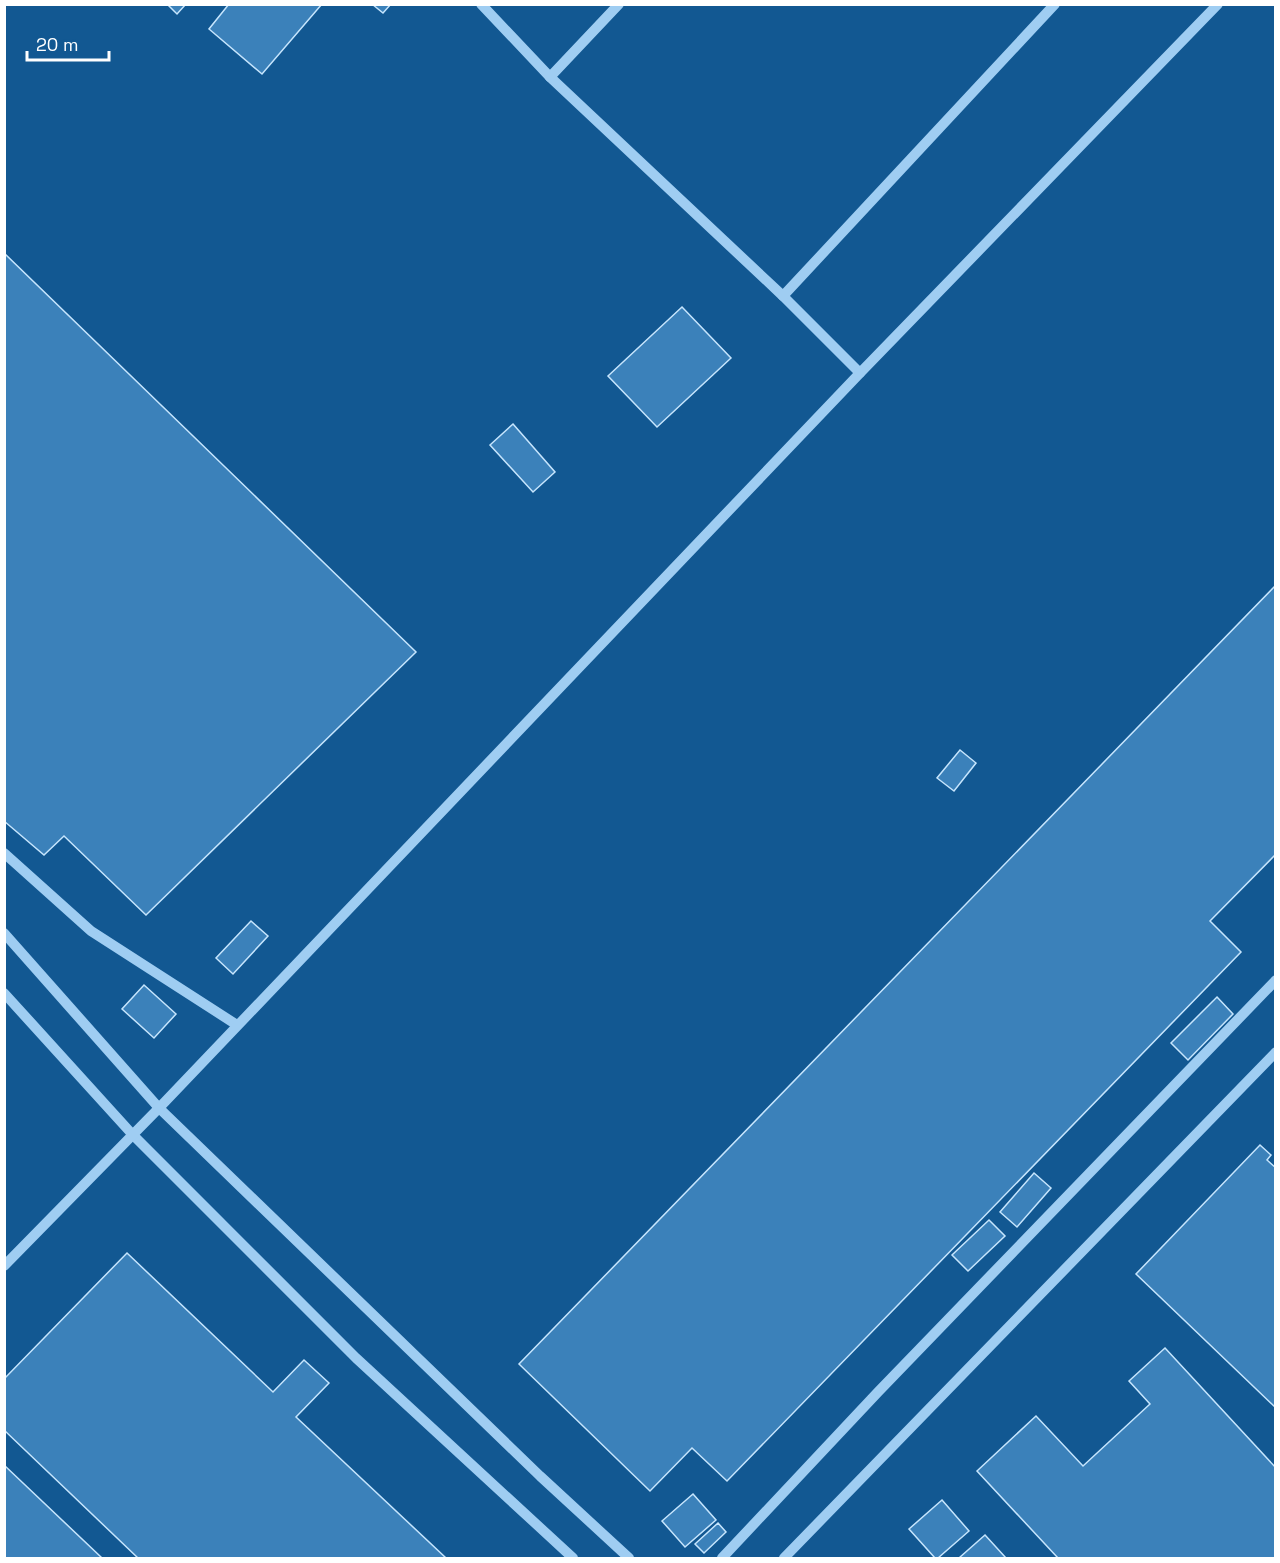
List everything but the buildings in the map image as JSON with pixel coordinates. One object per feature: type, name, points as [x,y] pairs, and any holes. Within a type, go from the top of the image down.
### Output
[{"type":"street","points":[[481,4],[550,77],[783,296],[860,373]]},
{"type":"street","points":[[550,77],[619,4]]},
{"type":"street","points":[[783,296],[1055,4]]},
{"type":"street","points":[[4,1266],[159,1108],[860,373],[1218,4]]},
{"type":"street","points":[[4,853],[91,930],[237,1025]]},
{"type":"street","points":[[4,933],[159,1108],[540,1476],[629,1558]]},
{"type":"street","points":[[722,1558],[886,1383],[1275,980]]},
{"type":"street","points":[[4,993],[132,1134],[357,1358],[573,1558]]},
{"type":"street","points":[[783,1558],[1275,1052]]}]
